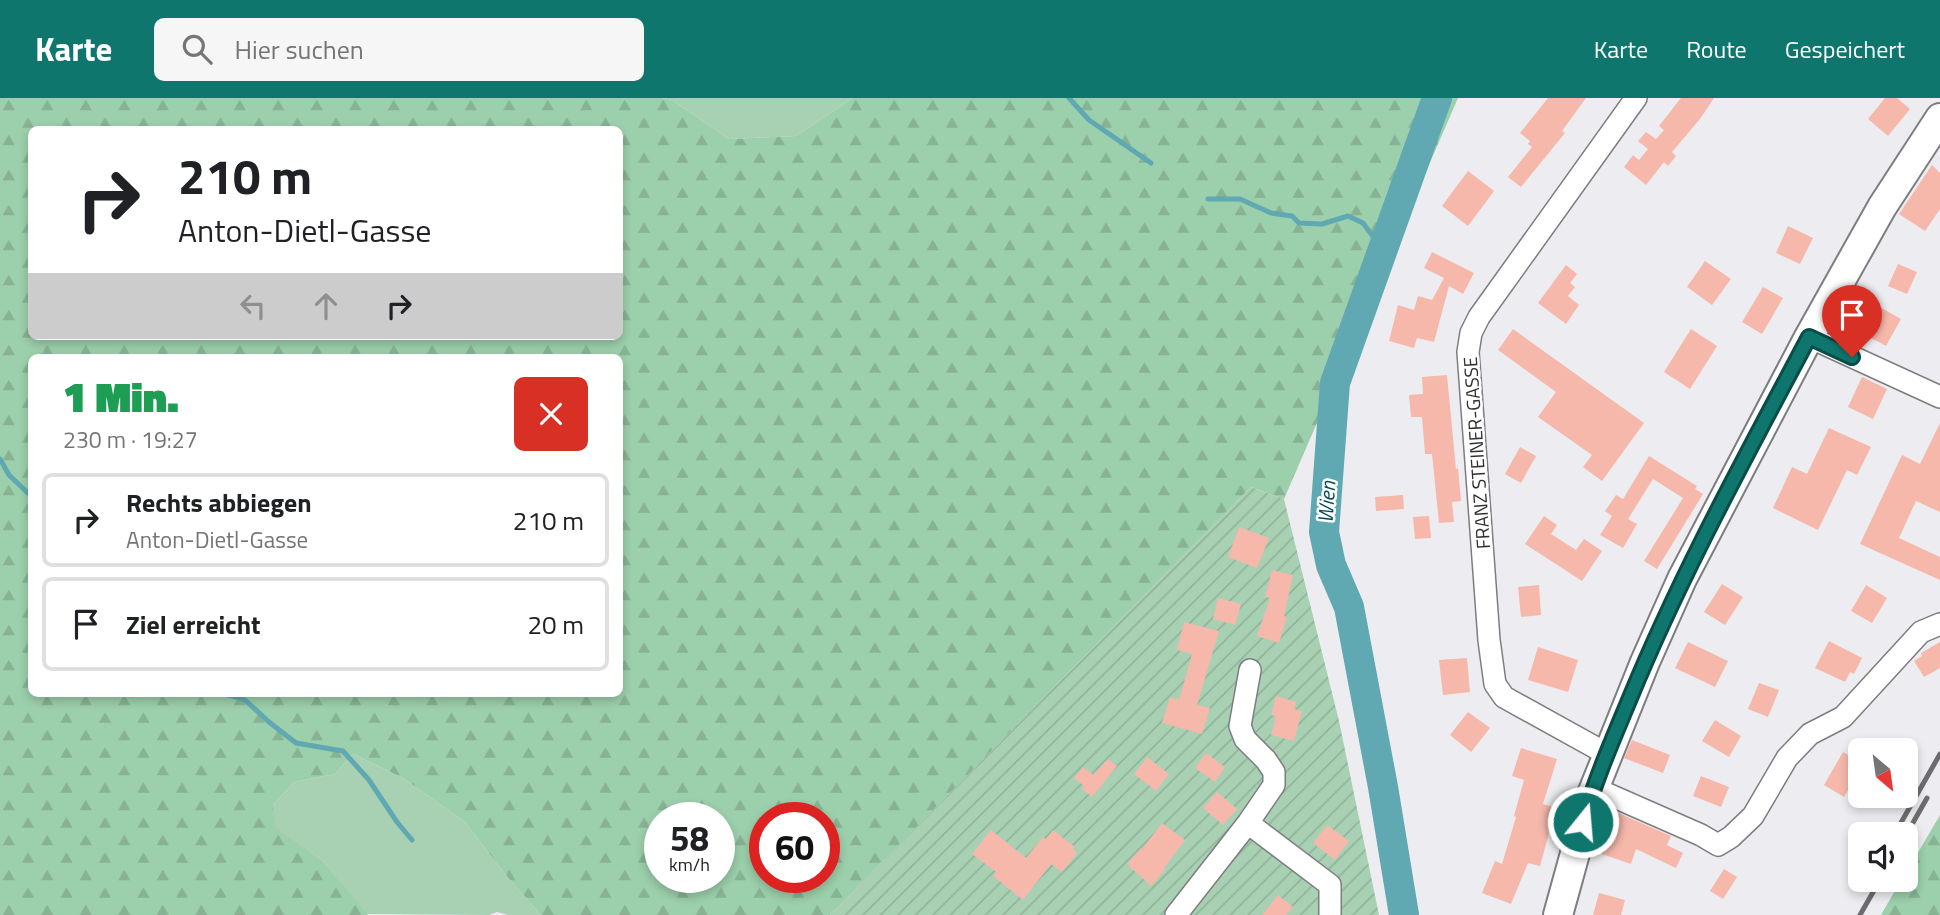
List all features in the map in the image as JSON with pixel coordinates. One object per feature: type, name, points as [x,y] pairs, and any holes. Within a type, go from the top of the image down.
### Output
[{"type":"main road","points":[[1558,915],[1594,788],[1653,642],[1682,579],[1809,337],[1882,207],[1940,118]]},
{"type":"street","name":"FRANZ STEINER-GASSE","points":[[1607,754],[1504,697],[1495,684],[1489,640],[1468,352],[1471,333],[1479,317],[1636,98]]},
{"type":"street","points":[[1809,337],[1940,397]]},
{"type":"street","points":[[1594,788],[1702,835],[1718,845],[1731,837],[1753,816],[1787,758],[1810,734],[1843,717],[1921,632],[1940,624]]},
{"type":"street","points":[[1176,915],[1248,823],[1274,785],[1274,772],[1266,760],[1245,740],[1241,731],[1250,670]]},
{"type":"street","points":[[1248,823],[1329,885],[1330,915]]},
{"type":"green space","points":[[0,98],[662,98],[672,100],[729,139],[796,136],[853,98],[1458,98],[1284,499],[1251,487],[830,915],[541,915],[465,822],[403,778],[353,754],[335,774],[294,782],[273,805],[276,828],[323,861],[368,915],[0,915]]},
{"type":"green space","points":[[662,98],[853,98],[796,136],[729,139],[672,100]]},
{"type":"green space","points":[[1251,487],[1284,499],[1339,721],[1379,915],[830,915]]},
{"type":"green space","points":[[353,754],[403,778],[465,822],[541,915],[508,915],[497,912],[489,915],[366,914],[323,861],[275,828],[273,805],[294,782],[335,774]]},
{"type":"green space","points":[[1940,815],[1940,915],[1881,915],[1894,892],[1918,892],[1918,853]]},
{"type":"building","points":[[1548,98],[1586,98],[1562,131],[1565,133],[1521,187],[1508,177],[1532,147],[1528,144],[1530,141],[1520,133]]},
{"type":"building","points":[[1681,98],[1714,98],[1672,152],[1676,156],[1668,166],[1664,162],[1646,185],[1624,167],[1633,155],[1639,160],[1648,149],[1638,141],[1646,132],[1656,139],[1664,130],[1659,126]]},
{"type":"building","points":[[1885,98],[1897,98],[1910,109],[1888,136],[1868,119]]},
{"type":"building","points":[[1932,165],[1940,173],[1940,209],[1925,231],[1899,214]]},
{"type":"building","points":[[1468,171],[1494,191],[1468,226],[1442,206]]},
{"type":"building","points":[[1788,226],[1813,238],[1800,264],[1776,253]]},
{"type":"building","points":[[1432,252],[1474,273],[1463,294],[1449,286],[1434,342],[1417,338],[1414,348],[1389,341],[1398,305],[1414,310],[1418,296],[1432,300],[1444,278],[1424,268]]},
{"type":"building","points":[[1705,261],[1731,279],[1712,305],[1687,287]]},
{"type":"building","points":[[1898,264],[1917,272],[1907,294],[1888,286]]},
{"type":"building","points":[[1566,265],[1577,274],[1570,283],[1575,287],[1568,296],[1579,305],[1566,324],[1538,303]]},
{"type":"building","points":[[1763,287],[1783,298],[1762,334],[1742,322]]},
{"type":"building","points":[[1878,306],[1901,319],[1886,346],[1864,334]]},
{"type":"building","points":[[1513,329],[1644,423],[1602,481],[1583,467],[1592,455],[1538,417],[1556,392],[1498,350]]},
{"type":"building","points":[[1691,329],[1717,346],[1690,389],[1664,372]]},
{"type":"building","points":[[1447,375],[1461,501],[1452,502],[1454,522],[1439,523],[1432,454],[1425,454],[1422,417],[1411,417],[1409,395],[1423,394],[1422,377]]},
{"type":"building","points":[[1862,377],[1887,389],[1873,419],[1848,407]]},
{"type":"building","points":[[1940,423],[1940,512],[1916,501],[1899,538],[1940,557],[1940,580],[1860,544],[1902,455],[1920,464]]},
{"type":"building","points":[[1829,428],[1871,447],[1857,475],[1847,470],[1818,530],[1773,508],[1792,467],[1807,474]]},
{"type":"building","points":[[1520,447],[1536,456],[1521,483],[1505,474]]},
{"type":"building","points":[[1649,456],[1697,486],[1695,489],[1703,494],[1657,569],[1644,561],[1683,498],[1653,479],[1628,519],[1637,524],[1623,548],[1600,535],[1612,516],[1605,511],[1616,495],[1623,499]]},
{"type":"building","points":[[1403,495],[1404,509],[1376,511],[1375,497]]},
{"type":"building","points":[[1429,516],[1431,538],[1415,539],[1413,517]]},
{"type":"building","points":[[1544,516],[1557,525],[1551,534],[1576,550],[1584,539],[1602,551],[1582,581],[1525,544]]},
{"type":"building","points":[[1239,527],[1269,538],[1257,568],[1228,557]]},
{"type":"building","points":[[1272,570],[1293,575],[1284,616],[1287,617],[1279,643],[1257,636],[1270,598],[1265,597]]},
{"type":"building","points":[[1722,584],[1743,597],[1725,625],[1704,612]]},
{"type":"building","points":[[1539,585],[1541,615],[1521,617],[1518,587]]},
{"type":"building","points":[[1866,585],[1887,598],[1872,623],[1851,611]]},
{"type":"building","points":[[1218,598],[1241,604],[1235,625],[1213,619]]},
{"type":"building","points":[[1184,622],[1219,631],[1197,705],[1210,708],[1202,734],[1162,723],[1170,697],[1179,700],[1192,654],[1177,650]]},
{"type":"building","points":[[1829,641],[1862,658],[1854,674],[1850,672],[1845,682],[1815,668]]},
{"type":"building","points":[[1688,642],[1728,661],[1715,687],[1675,668]]},
{"type":"building","points":[[1940,642],[1940,668],[1924,677],[1914,661],[1922,656],[1921,653]]},
{"type":"building","points":[[1538,647],[1578,660],[1568,692],[1528,680]]},
{"type":"building","points":[[1467,658],[1470,692],[1443,695],[1439,660]]},
{"type":"building","points":[[1759,683],[1779,690],[1768,717],[1748,709]]},
{"type":"building","points":[[1276,696],[1296,702],[1294,709],[1302,711],[1294,741],[1271,735],[1276,716],[1271,715]]},
{"type":"building","points":[[1468,712],[1490,728],[1471,752],[1450,735]]},
{"type":"building","points":[[1715,720],[1741,736],[1729,757],[1702,741]]},
{"type":"building","points":[[1632,740],[1670,755],[1663,773],[1624,758]]},
{"type":"building","points":[[1521,748],[1557,759],[1543,804],[1556,808],[1540,866],[1528,863],[1511,904],[1482,893],[1495,861],[1502,864],[1516,817],[1514,816],[1524,780],[1512,776]]},
{"type":"building","points":[[1843,752],[1848,755],[1848,790],[1844,797],[1824,785]]},
{"type":"building","points":[[1206,753],[1225,767],[1215,782],[1195,768]]},
{"type":"building","points":[[1147,757],[1169,774],[1156,791],[1134,774]]},
{"type":"building","points":[[1108,759],[1117,766],[1092,797],[1074,778],[1083,767],[1093,775]]},
{"type":"building","points":[[1701,776],[1729,787],[1721,807],[1693,796]]},
{"type":"building","points":[[1217,792],[1237,809],[1223,825],[1203,808]]},
{"type":"building","points":[[1607,808],[1671,836],[1667,845],[1683,853],[1676,868],[1636,849],[1631,864],[1593,851]]},
{"type":"building","points":[[1162,823],[1185,840],[1151,886],[1127,864]]},
{"type":"building","points":[[1327,825],[1349,841],[1335,860],[1313,843]]},
{"type":"building","points":[[991,830],[1026,858],[1043,837],[1046,839],[1053,830],[1075,847],[1073,849],[1077,853],[1062,872],[1051,864],[1023,900],[993,876],[996,872],[972,854]]},
{"type":"building","points":[[1724,869],[1737,877],[1723,899],[1710,891]]},
{"type":"building","points":[[1599,893],[1625,900],[1621,915],[1593,915]]},
{"type":"building","points":[[1278,895],[1293,907],[1286,915],[1262,915]]},
{"type":"waterway","points":[[1069,98],[1089,120],[1151,163]]},
{"type":"waterway","name":"Wien","points":[[1404,915],[1349,607],[1331,565],[1324,532],[1335,383],[1437,98]]},
{"type":"waterway","points":[[1208,199],[1240,199],[1271,213],[1292,216],[1299,223],[1322,224],[1348,216],[1363,223],[1383,250]]},
{"type":"waterway","points":[[0,459],[9,475],[28,493]]},
{"type":"waterway","points":[[236,697],[244,699],[296,743],[343,751],[369,780],[412,840]]},
{"type":"railway","points":[[1901,822],[1940,754]]},
{"type":"railway","points":[[1913,822],[1927,798]]},
{"type":"railway","points":[[1860,915],[1873,892]]},
{"type":"route","points":[[1583,822],[1607,754],[1682,579],[1809,337],[1852,357]]}]
